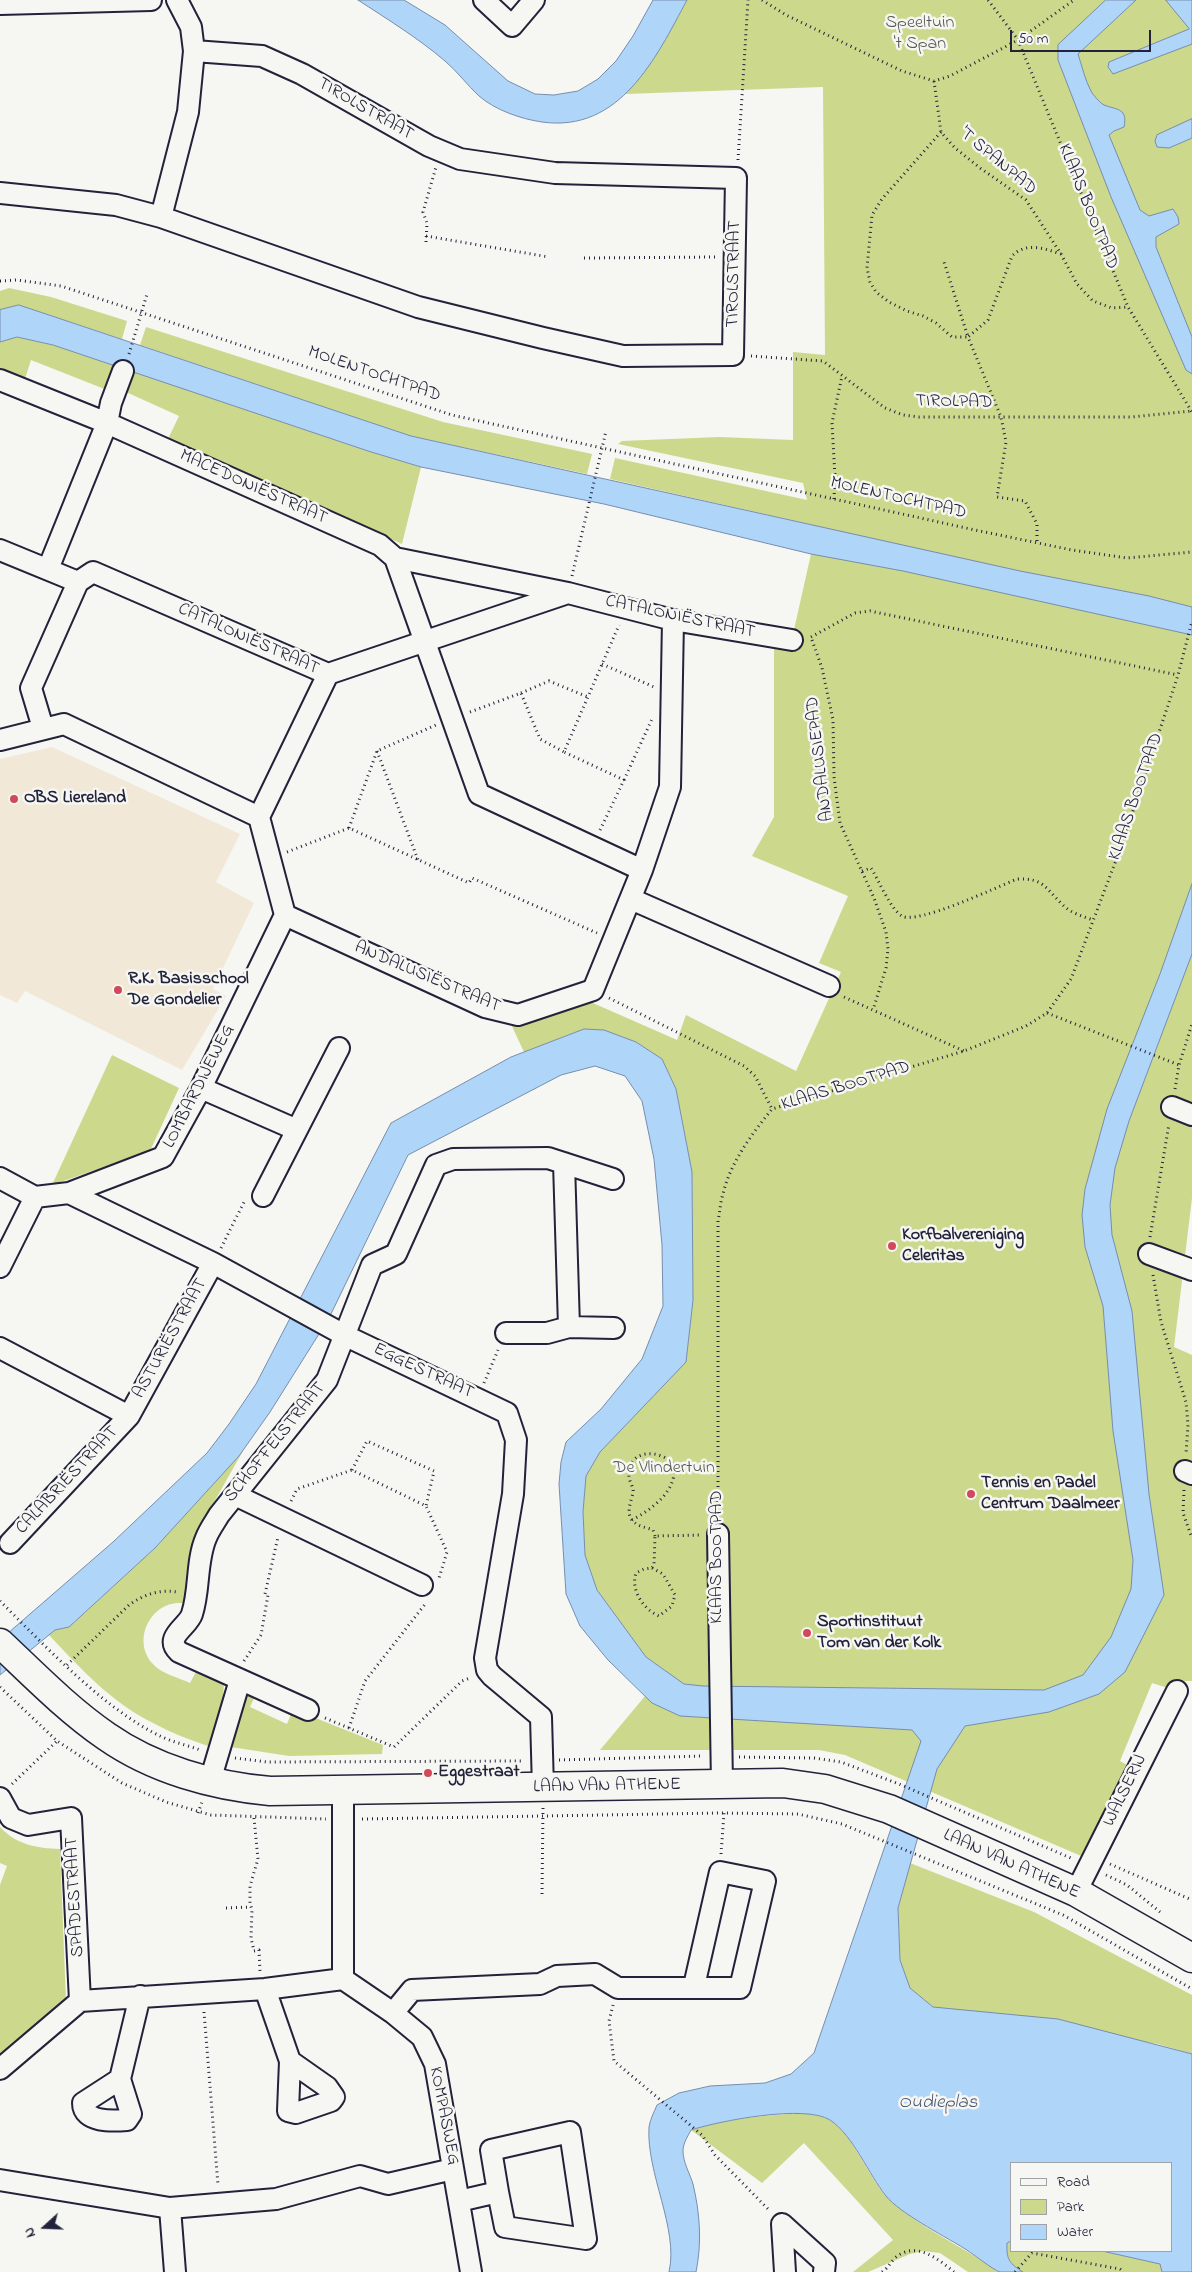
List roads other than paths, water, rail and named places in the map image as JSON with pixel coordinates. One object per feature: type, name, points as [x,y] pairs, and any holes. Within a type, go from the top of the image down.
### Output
[{"type":"street","points":[[0,4],[151,0]]},
{"type":"street","points":[[0,194],[116,205],[166,219],[188,112],[194,51],[192,27],[177,0]]},
{"type":"street","points":[[484,0],[512,26],[534,0]]},
{"type":"street","name":"TIROLSTRAAT","points":[[166,219],[418,307],[543,338],[623,356],[733,356],[736,178],[555,172],[460,158],[440,150],[302,74],[262,56],[194,51]]},
{"type":"street","points":[[48,569],[107,423],[111,403],[123,371]]},
{"type":"street","name":"MACEDONIËSTRAAT","points":[[0,380],[107,423],[380,545],[395,558],[568,593]]},
{"type":"street","points":[[0,550],[78,582],[31,688],[44,728]]},
{"type":"street","points":[[395,558],[479,794],[642,870]]},
{"type":"street","name":"CATALONIËSTRAAT","points":[[78,582],[93,572],[328,674],[568,593],[673,620],[792,640]]},
{"type":"street","points":[[673,620],[670,787],[631,899],[829,986]]},
{"type":"street","points":[[285,915],[259,817],[328,674]]},
{"type":"street","points":[[0,740],[64,724],[259,817]]},
{"type":"street","name":"ANDALUSIËSTRAAT","points":[[285,915],[485,1007],[518,1015],[592,990],[631,899]]},
{"type":"street","name":"LOMBARDIJEWEG","points":[[34,1197],[69,1192],[163,1157],[201,1088],[285,915]]},
{"type":"street","points":[[263,1196],[339,1048]]},
{"type":"street","points":[[201,1088],[297,1130]]},
{"type":"street","points":[[1172,1107],[1192,1115]]},
{"type":"street","name":"SCHOFFELSTRAAT","points":[[308,1710],[179,1652],[175,1648],[173,1642],[177,1632],[192,1616],[205,1539],[219,1515],[327,1380],[337,1331],[372,1265],[396,1254],[436,1166],[453,1159],[548,1158],[612,1179]]},
{"type":"street","points":[[564,1163],[569,1327]]},
{"type":"street","points":[[0,1178],[34,1197],[0,1267]]},
{"type":"street","name":"ASTURIËSTRAAT","points":[[69,1192],[264,1289],[292,1307],[337,1331]]},
{"type":"street","points":[[1149,1254],[1192,1270]]},
{"type":"street","name":"ASTURIËSTRAAT","points":[[129,1416],[213,1263]]},
{"type":"street","points":[[506,1333],[547,1333],[569,1327],[614,1328]]},
{"type":"street","name":"EGGESTRAAT","points":[[337,1331],[507,1412],[516,1440],[513,1494],[485,1658],[487,1670],[542,1717],[543,1788]]},
{"type":"street","name":"CALABRIËSTRAAT","points":[[0,1348],[129,1416],[10,1543]]},
{"type":"street","points":[[235,1495],[430,1589]]},
{"type":"street","name":"KLAAS BOOTPAD","points":[[718,1534],[722,1785]]},
{"type":"street","name":"LAAN VAN ATHENE","points":[[0,1642],[55,1694],[106,1736],[134,1753],[157,1763],[214,1769],[270,1791],[799,1784],[852,1796],[889,1809],[1076,1892],[1192,1958]]},
{"type":"street","points":[[214,1769],[237,1678]]},
{"type":"street","name":"WALSERIJ","points":[[1076,1892],[1177,1691]]},
{"type":"street","points":[[0,2069],[80,2001],[265,1989],[343,1979],[343,1790]]},
{"type":"street","name":"SPADESTRAAT","points":[[4,1793],[11,1818],[28,1824],[72,1818],[80,2001]]},
{"type":"street","points":[[393,2013],[412,1990],[540,1984],[557,1976],[595,1974],[618,1988],[694,1986],[740,1988],[765,1881],[720,1872],[694,1986]]},
{"type":"street","name":"KOMPASWEG","points":[[343,1979],[393,2013],[422,2037],[430,2050],[435,2064],[471,2272]]},
{"type":"street","points":[[265,1989],[290,2061]]},
{"type":"street","points":[[120,2079],[140,1996]]},
{"type":"street","points":[[570,2132],[586,2239],[505,2227],[498,2192],[491,2150],[570,2132]]},
{"type":"street","points":[[0,2180],[170,2208],[276,2199],[360,2176],[388,2184],[453,2169]]},
{"type":"street","points":[[459,2200],[498,2192]]},
{"type":"street","points":[[170,2208],[175,2272]]},
{"type":"street","points":[[785,2272],[782,2224],[825,2263],[824,2272]]},
{"type":"water","points":[[358,0],[404,0],[445,25],[508,81],[535,94],[554,95],[578,91],[598,79],[616,61],[633,36],[653,0],[687,0],[648,67],[632,87],[614,104],[593,116],[569,122],[542,122],[517,116],[485,101],[435,53]]},
{"type":"water","points":[[1106,0],[1136,0],[1078,54],[1093,95],[1102,104],[1123,113],[1124,127],[1109,135],[1140,210],[1149,216],[1173,209],[1178,217],[1179,224],[1156,237],[1156,247],[1192,337],[1192,374],[1186,370],[1111,197],[1058,60],[1058,45]]},
{"type":"water","points":[[1166,0],[1192,0],[1192,44],[1113,74],[1108,67],[1109,62],[1189,29]]},
{"type":"water","points":[[1192,119],[1192,138],[1169,148],[1157,147],[1155,141],[1157,135]]},
{"type":"water","points":[[19,305],[411,436],[1020,571],[1149,596],[1192,607],[1192,635],[903,571],[811,554],[604,504],[421,467],[53,345],[17,337],[0,342],[0,310]]},
{"type":"water","name":"Oudieplas","points":[[1192,884],[1192,954],[1129,1121],[1115,1168],[1110,1205],[1112,1235],[1132,1311],[1149,1494],[1164,1595],[1125,1672],[1099,1694],[1049,1712],[965,1726],[937,1769],[898,1908],[900,1960],[910,1988],[933,2007],[1058,2019],[1192,2054],[1192,2272],[1162,2272],[1160,2264],[1106,2252],[1172,2252],[1172,2162],[1010,2162],[1010,2242],[1007,2243],[1007,2254],[1012,2264],[1023,2272],[1000,2272],[892,2203],[846,2135],[830,2120],[818,2115],[782,2114],[721,2122],[691,2130],[685,2142],[683,2155],[693,2184],[697,2206],[700,2239],[698,2261],[696,2272],[669,2272],[670,2238],[649,2145],[649,2127],[657,2105],[679,2093],[710,2086],[765,2083],[791,2074],[814,2053],[921,1741],[912,1730],[680,1716],[652,1703],[608,1660],[580,1626],[566,1594],[559,1484],[561,1462],[566,1442],[601,1409],[642,1359],[663,1306],[662,1245],[654,1159],[642,1101],[625,1076],[595,1066],[561,1075],[408,1155],[329,1318],[270,1412],[239,1456],[155,1548],[69,1627],[55,1630],[0,1675],[0,1640],[113,1542],[207,1453],[229,1424],[256,1384],[391,1123],[511,1057],[584,1029],[604,1030],[636,1042],[662,1059],[676,1089],[692,1172],[693,1300],[686,1362],[600,1452],[586,1476],[583,1512],[585,1555],[597,1590],[646,1657],[684,1684],[703,1686],[1044,1690],[1083,1675],[1111,1637],[1131,1589],[1133,1560],[1113,1431],[1103,1306],[1085,1247],[1082,1215],[1085,1189],[1107,1109],[1160,974]]},
{"type":"place","name":"OBS Liereland","points":[[14,799]]},
{"type":"place","name":"R.K. Basisschool De Gondelier","points":[[118,990]]},
{"type":"place","name":"Korfbalvereniging Celeritas","points":[[892,1246]]},
{"type":"place","name":"Tennis en Padel Centrum Daalmeer","points":[[971,1494]]},
{"type":"place","name":"Sportinstituut Tom van der Kolk","points":[[807,1633]]},
{"type":"place","name":"Eggestraat","points":[[428,1773]]},
{"type":"park label","name":"Speeltuin 't Span","points":[[920,34]]},
{"type":"park label","name":"De Vlindertuin","points":[[664,1469]]}]
